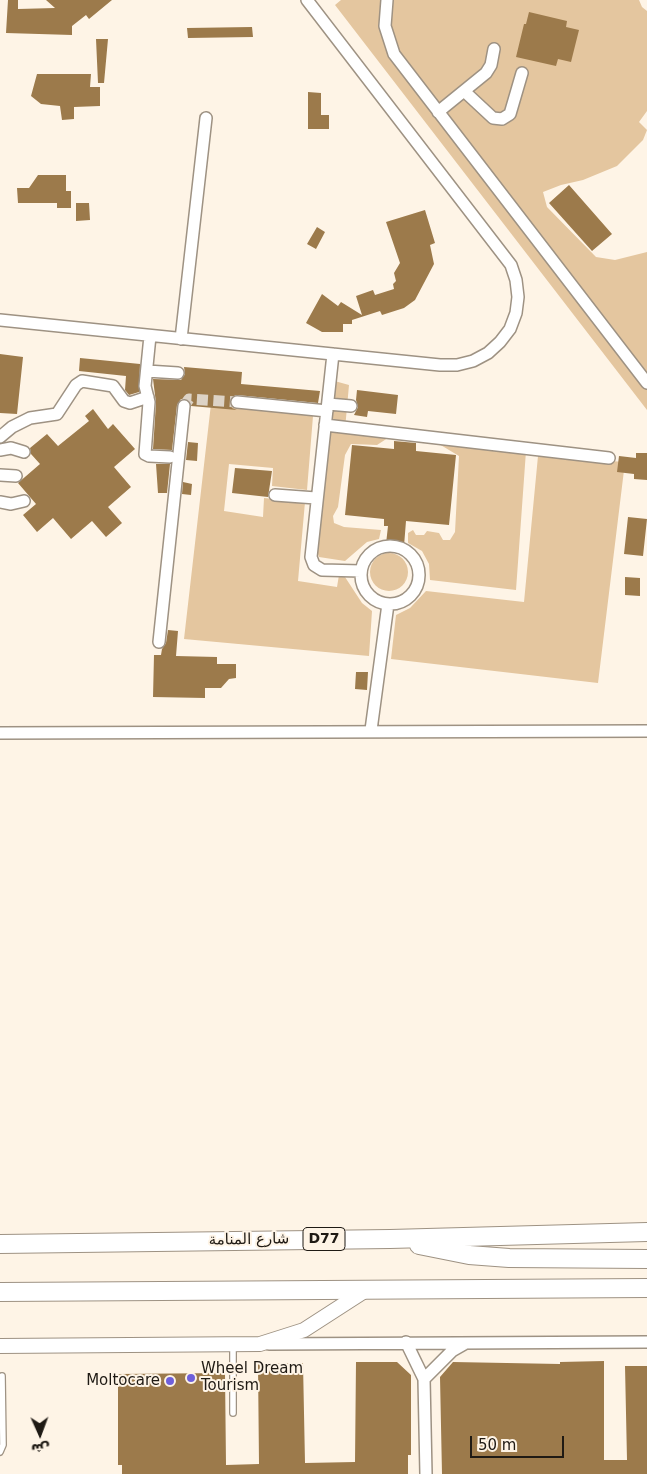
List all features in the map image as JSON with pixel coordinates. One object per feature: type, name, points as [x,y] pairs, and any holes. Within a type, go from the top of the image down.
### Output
[{"type":"main road","name":"شارع المنامة","points":[[0,1244],[390,1239],[647,1232]]},
{"type":"main road","points":[[390,1239],[469,1255],[647,1259]]},
{"type":"main road","points":[[0,1292],[647,1288]]},
{"type":"street","points":[[0,320],[440,365],[457,365],[473,361],[488,353],[500,342],[510,329],[516,313],[518,297],[516,280],[511,265],[307,0]]},
{"type":"street","points":[[387,0],[385,26],[394,54],[647,383]]},
{"type":"street","points":[[438,112],[489,70],[494,50]]},
{"type":"street","points":[[464,91],[493,118],[502,120],[510,114],[522,73]]},
{"type":"street","points":[[181,339],[206,118]]},
{"type":"street","points":[[150,336],[145,386],[148,398],[145,454],[149,456],[170,457]]},
{"type":"street","points":[[334,354],[316,498],[311,557],[314,565],[322,570],[361,571]]},
{"type":"street","points":[[147,371],[178,373]]},
{"type":"street","points":[[0,437],[21,422],[57,414],[76,386],[82,381],[107,383],[117,390],[124,401],[130,403],[148,398]]},
{"type":"street","points":[[238,402],[328,407],[351,406]]},
{"type":"street","points":[[159,642],[184,406]]},
{"type":"street","points":[[325,425],[609,458]]},
{"type":"street","points":[[0,450],[10,448],[24,452]]},
{"type":"street","points":[[0,475],[16,476]]},
{"type":"street","points":[[275,495],[316,498]]},
{"type":"street","points":[[0,502],[11,504],[24,501]]},
{"type":"street","points":[[398,546],[412,555],[419,569],[418,586],[409,598],[395,604],[388,604],[373,599],[367,593],[363,587],[361,571],[368,556],[381,547],[398,546]]},
{"type":"street","points":[[371,730],[388,604]]},
{"type":"street","points":[[0,733],[371,730],[647,731]]},
{"type":"street","points":[[260,1344],[274,1342],[304,1330],[366,1290]]},
{"type":"street","points":[[406,1342],[424,1379],[426,1474]]},
{"type":"street","points":[[424,1379],[452,1351],[467,1342]]},
{"type":"street","points":[[0,1346],[647,1342]]},
{"type":"lane","points":[[232,1345],[233,1413]]},
{"type":"lane","points":[[0,1452],[3,1445],[2,1376]]},
{"type":"shaded area","points":[[341,0],[639,0],[642,7],[647,11],[647,111],[639,122],[647,130],[643,140],[617,166],[583,180],[561,185],[543,192],[547,207],[596,257],[615,260],[647,252],[647,410],[335,5]]},
{"type":"shaded area","points":[[331,380],[349,385],[345,429],[394,434],[377,445],[351,444],[345,455],[338,507],[333,516],[334,523],[344,527],[381,530],[379,539],[367,542],[345,561],[319,557],[314,543]]},
{"type":"shaded area","points":[[211,404],[313,416],[307,490],[272,486],[273,468],[229,464],[224,511],[263,517],[264,498],[305,502],[298,581],[337,587],[339,575],[345,577],[362,603],[372,611],[369,656],[184,639]]},
{"type":"shaded area","points":[[434,441],[526,451],[516,590],[430,580],[429,564],[422,551],[408,543],[408,533],[413,530],[416,535],[424,535],[427,531],[439,533],[443,540],[450,540],[455,532],[459,456]]},
{"type":"shaded area","points":[[538,456],[625,462],[598,683],[391,659],[396,615],[410,608],[426,591],[524,602]]},
{"type":"shaded area","points":[[389,553],[396,554],[402,559],[407,565],[407,579],[402,585],[396,590],[389,591],[382,590],[376,585],[371,579],[370,572],[371,565],[376,559],[382,554]]},
{"type":"building","points":[[8,0],[18,0],[18,9],[55,8],[46,0],[112,0],[89,19],[86,15],[72,26],[72,35],[6,33]]},
{"type":"building","points":[[529,12],[567,21],[566,27],[579,30],[571,62],[558,59],[556,66],[516,57]]},
{"type":"building","points":[[252,27],[253,37],[188,38],[187,28]]},
{"type":"building","points":[[96,39],[108,39],[104,83],[98,83]]},
{"type":"building","points":[[37,74],[91,74],[90,87],[100,87],[100,106],[74,107],[74,119],[62,120],[60,106],[41,104],[31,96]]},
{"type":"building","points":[[308,92],[321,93],[321,115],[329,115],[329,129],[308,129]]},
{"type":"building","points":[[38,175],[66,175],[66,191],[71,191],[71,208],[57,208],[57,203],[18,203],[17,188],[29,188]]},
{"type":"building","points":[[569,185],[612,234],[592,251],[549,203]]},
{"type":"building","points":[[76,203],[89,203],[90,220],[76,221]]},
{"type":"building","points":[[425,210],[435,243],[430,245],[434,264],[415,300],[404,308],[382,315],[380,311],[352,320],[352,324],[343,324],[343,332],[322,332],[306,323],[322,294],[338,306],[341,302],[362,315],[356,296],[373,290],[375,295],[394,289],[393,284],[396,281],[394,273],[400,263],[386,222]]},
{"type":"building","points":[[317,227],[325,232],[316,249],[307,244]]},
{"type":"building","points":[[0,354],[23,357],[17,414],[0,413]]},
{"type":"building","points":[[80,358],[140,364],[139,392],[129,395],[125,390],[126,376],[79,371]]},
{"type":"building","points":[[184,367],[242,372],[241,384],[320,391],[318,403],[237,395],[231,397],[230,402],[232,408],[237,410],[191,406],[188,400],[181,399],[177,405],[172,450],[153,449],[156,403],[153,379],[181,380],[185,374]]},
{"type":"building","points":[[357,390],[398,395],[396,414],[368,411],[367,417],[354,415],[358,407],[356,400]]},
{"type":"building","points":[[93,409],[108,429],[113,424],[135,449],[114,467],[131,487],[108,507],[122,523],[106,537],[92,521],[71,539],[53,518],[37,532],[23,515],[36,504],[18,483],[40,464],[31,454],[30,448],[47,434],[58,446],[89,421],[85,416]]},
{"type":"building","points":[[394,441],[416,443],[416,451],[456,455],[449,525],[406,521],[404,546],[386,544],[388,526],[384,526],[384,519],[345,515],[352,445],[394,449]]},
{"type":"building","points":[[188,442],[198,443],[197,461],[186,460]]},
{"type":"building","points":[[636,453],[647,453],[647,480],[634,479],[634,474],[617,472],[619,456],[636,458]]},
{"type":"building","points":[[156,464],[170,464],[167,493],[158,493]]},
{"type":"building","points":[[235,468],[272,471],[268,497],[232,493]]},
{"type":"building","points":[[183,482],[192,484],[191,495],[182,494]]},
{"type":"building","points":[[628,517],[647,519],[643,556],[624,554]]},
{"type":"building","points":[[625,577],[640,578],[640,596],[625,595]]},
{"type":"building","points":[[168,630],[178,631],[176,656],[217,657],[217,664],[236,664],[236,678],[229,679],[221,688],[205,688],[205,698],[153,697],[154,655],[161,655],[166,643]]},
{"type":"building","points":[[356,672],[368,672],[367,690],[355,689]]},
{"type":"building","points":[[604,1361],[604,1460],[627,1460],[625,1366],[647,1366],[647,1474],[442,1474],[440,1377],[453,1362],[560,1364],[560,1362]]},
{"type":"building","points":[[356,1362],[397,1362],[411,1375],[411,1455],[408,1455],[408,1474],[122,1474],[122,1465],[118,1465],[118,1374],[225,1373],[226,1465],[259,1464],[258,1364],[303,1363],[305,1463],[355,1462]]},
{"type":"tunnel","points":[[184,406],[189,399],[237,402]]},
{"type":"place","name":"Wheel Dream Tourism","points":[[191,1378]]},
{"type":"place","name":"Moltocare","points":[[170,1381]]}]
